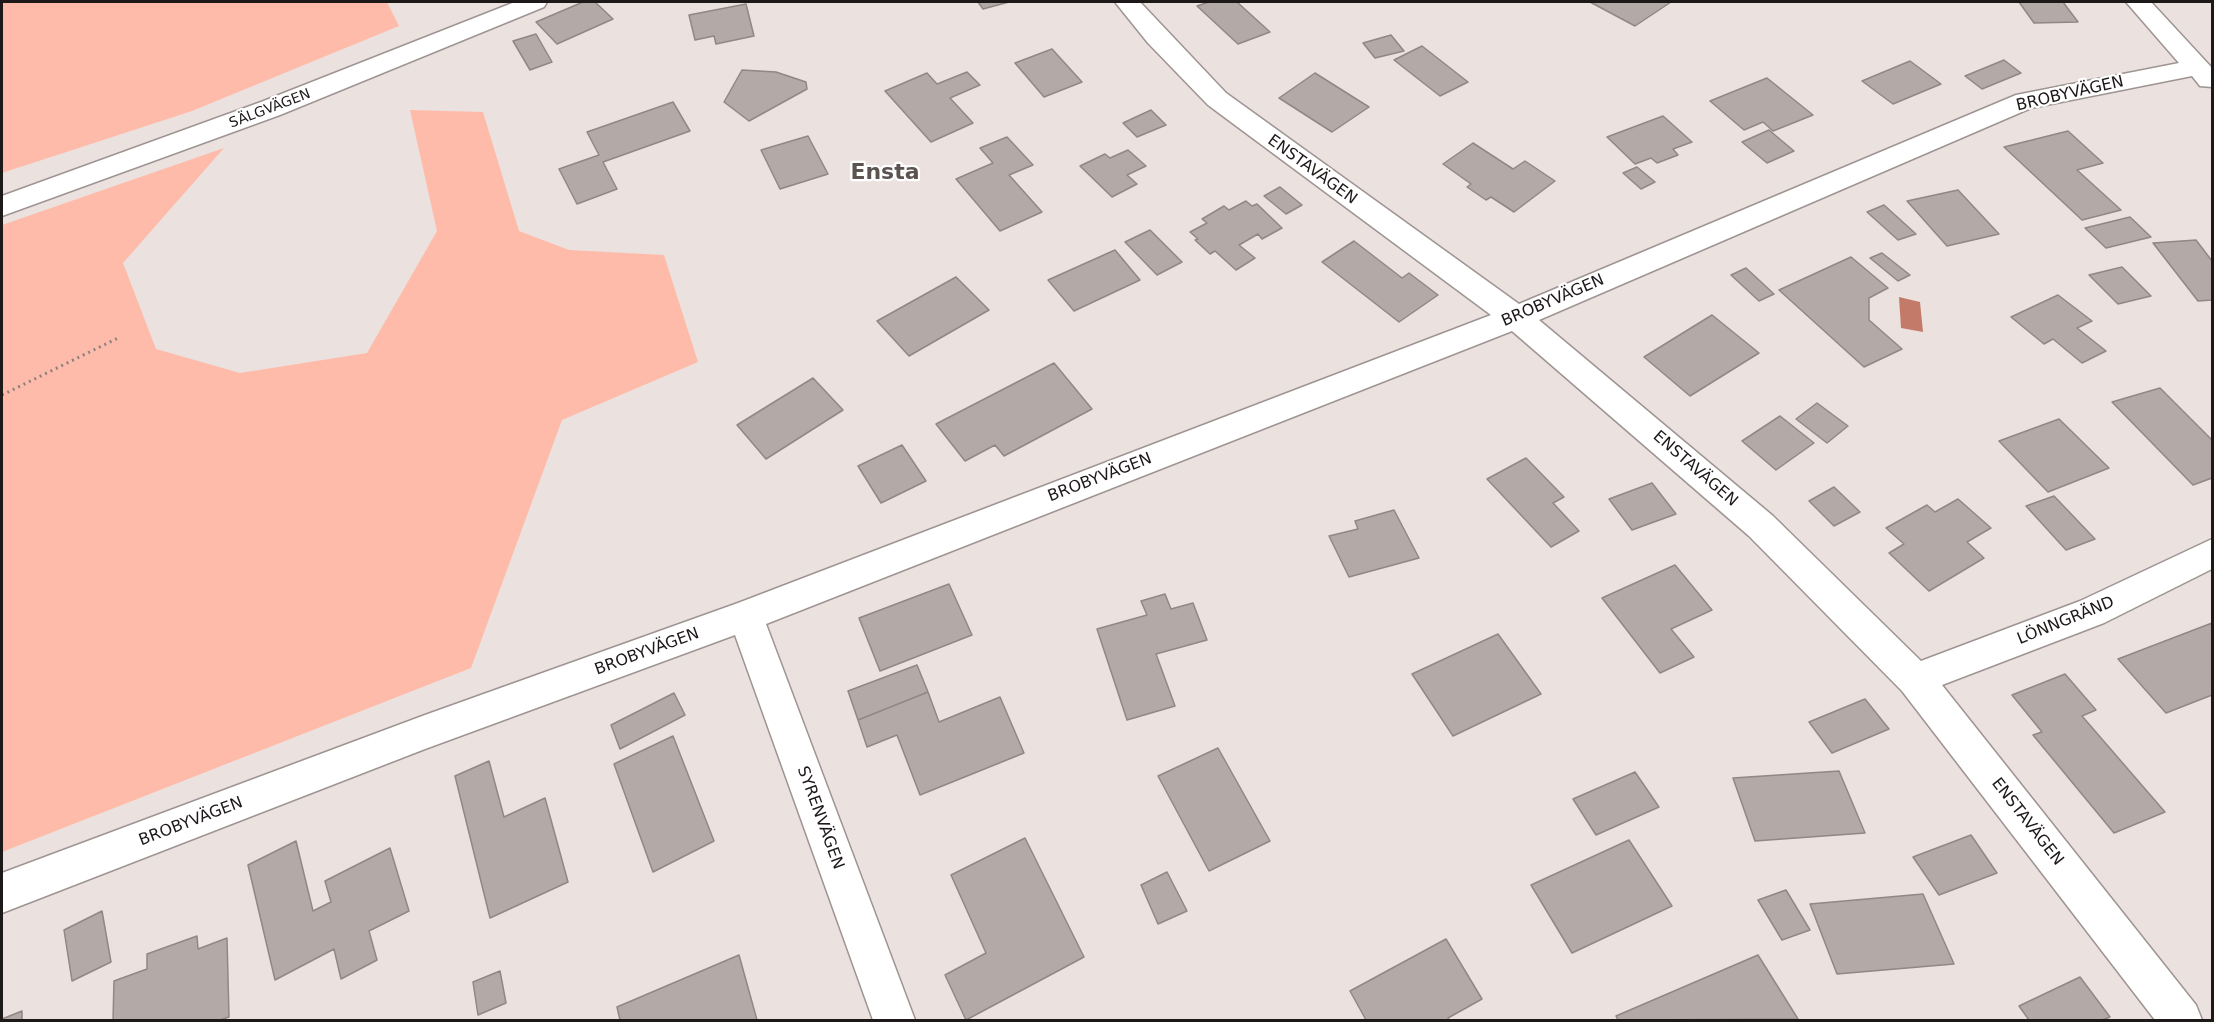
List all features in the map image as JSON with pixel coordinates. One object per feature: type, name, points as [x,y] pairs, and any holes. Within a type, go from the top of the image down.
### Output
[{"type":"street","name":"SÄLGVÄGEN","points":[[2,206],[157,152],[387,64],[536,2]]},
{"type":"street","name":"ENSTAVÄGEN","points":[[1127,2],[1157,38],[1217,99],[1516,316],[1761,526],[1915,679],[2181,1020]]},
{"type":"street","points":[[2138,2],[2205,75]]},
{"type":"street","name":"BROBYVÄGEN","points":[[2,893],[425,732],[746,616],[1516,316],[2025,101],[2205,75]]},
{"type":"street","name":"LÖNNGRÄND","points":[[1915,679],[2092,612],[2212,554]]},
{"type":"street","name":"SYRENVÄGEN","points":[[746,616],[894,1020]]},
{"type":"path","points":[[2,395],[118,338]]},
{"type":"shaded area","points":[[2,2],[387,2],[399,26],[192,111],[2,173]]},
{"type":"shaded area","points":[[410,110],[483,112],[519,231],[569,250],[664,255],[698,362],[562,420],[471,668],[2,852],[2,225],[224,148],[123,263],[156,349],[240,373],[367,353],[437,231]]},
{"type":"shaded area","points":[[1899,297],[1920,302],[1923,332],[1901,328]]},
{"type":"building","points":[[583,2],[595,2],[613,19],[557,44],[536,22]]},
{"type":"building","points":[[978,2],[1009,2],[983,9]]},
{"type":"building","points":[[1209,2],[1237,2],[1270,32],[1238,44],[1197,6]]},
{"type":"building","points":[[1590,2],[1671,2],[1635,26]]},
{"type":"building","points":[[2019,2],[2063,2],[2078,22],[2034,23]]},
{"type":"building","points":[[746,4],[754,36],[716,44],[714,36],[695,40],[689,15]]},
{"type":"building","points":[[536,34],[552,62],[530,70],[513,41]]},
{"type":"building","points":[[1391,35],[1404,51],[1375,58],[1363,43]]},
{"type":"building","points":[[1422,46],[1468,82],[1440,96],[1394,60]]},
{"type":"building","points":[[1052,49],[1082,82],[1044,97],[1015,63]]},
{"type":"building","points":[[2004,60],[2021,73],[1982,89],[1965,76]]},
{"type":"building","points":[[1910,61],[1941,84],[1893,104],[1862,81]]},
{"type":"building","points":[[742,70],[776,72],[806,82],[807,89],[749,121],[724,102]]},
{"type":"building","points":[[967,72],[980,85],[950,98],[973,123],[931,142],[885,91],[927,73],[937,84]]},
{"type":"building","points":[[1315,73],[1369,107],[1332,132],[1279,98]]},
{"type":"building","points":[[1767,78],[1813,115],[1773,131],[1763,122],[1744,130],[1710,101]]},
{"type":"building","points":[[673,102],[690,131],[603,162],[617,189],[577,204],[559,169],[599,155],[587,132]]},
{"type":"building","points":[[1151,110],[1166,125],[1137,137],[1123,123]]},
{"type":"building","points":[[1663,116],[1692,142],[1673,149],[1678,155],[1657,163],[1651,158],[1635,164],[1607,137]]},
{"type":"building","points":[[1769,130],[1794,151],[1767,163],[1742,142]]},
{"type":"building","points":[[2068,131],[2103,163],[2077,170],[2121,210],[2082,220],[2004,147]]},
{"type":"building","points":[[808,136],[828,174],[780,189],[761,150]]},
{"type":"building","points":[[1007,137],[1033,165],[1009,175],[1042,212],[1000,231],[956,179],[993,163],[980,148]]},
{"type":"building","points":[[1473,143],[1513,169],[1525,161],[1555,181],[1514,212],[1491,197],[1486,200],[1467,187],[1471,184],[1443,164]]},
{"type":"building","points":[[1128,150],[1146,166],[1127,175],[1137,184],[1112,197],[1080,166],[1105,154],[1110,158]]},
{"type":"building","points":[[1637,167],[1655,182],[1641,189],[1623,173]]},
{"type":"building","points":[[1280,187],[1302,205],[1286,214],[1264,196]]},
{"type":"building","points":[[1958,190],[1999,234],[1947,246],[1907,201]]},
{"type":"building","points":[[1246,201],[1252,206],[1257,204],[1282,228],[1262,239],[1258,234],[1239,245],[1255,258],[1236,270],[1215,251],[1210,254],[1190,232],[1207,223],[1202,219],[1224,206],[1229,210]]},
{"type":"building","points":[[1884,205],[1916,234],[1898,240],[1867,212]]},
{"type":"building","points":[[2130,217],[2151,237],[2106,248],[2085,228]]},
{"type":"building","points":[[1150,230],[1182,262],[1157,275],[1125,242]]},
{"type":"building","points":[[2196,240],[2212,261],[2212,300],[2198,301],[2153,243]]},
{"type":"building","points":[[1354,241],[1402,278],[1409,273],[1438,295],[1399,322],[1322,262]]},
{"type":"building","points":[[1115,250],[1140,280],[1074,311],[1048,280]]},
{"type":"building","points":[[1882,253],[1910,275],[1898,281],[1870,258]]},
{"type":"building","points":[[1851,257],[1888,288],[1869,298],[1869,320],[1902,349],[1864,367],[1779,290]]},
{"type":"building","points":[[2122,267],[2151,296],[2118,304],[2089,275]]},
{"type":"building","points":[[1746,268],[1774,294],[1759,301],[1731,275]]},
{"type":"building","points":[[956,277],[989,310],[909,356],[877,321]]},
{"type":"building","points":[[2058,295],[2092,321],[2077,328],[2106,351],[2082,363],[2053,339],[2044,344],[2011,317]]},
{"type":"building","points":[[1712,315],[1759,353],[1690,396],[1644,357]]},
{"type":"building","points":[[1054,363],[1092,409],[1004,456],[995,445],[965,461],[936,424]]},
{"type":"building","points":[[813,378],[843,410],[766,459],[737,425]]},
{"type":"building","points":[[2160,388],[2212,440],[2212,478],[2193,485],[2112,402]]},
{"type":"building","points":[[1817,403],[1848,426],[1827,443],[1796,419]]},
{"type":"building","points":[[1780,416],[1814,443],[1776,470],[1742,441]]},
{"type":"building","points":[[2059,419],[2109,468],[2048,492],[1999,441]]},
{"type":"building","points":[[902,445],[926,481],[881,503],[858,466]]},
{"type":"building","points":[[1526,458],[1564,497],[1553,503],[1579,531],[1551,547],[1487,479]]},
{"type":"building","points":[[1652,483],[1676,514],[1632,530],[1609,499]]},
{"type":"building","points":[[1834,487],[1860,512],[1834,526],[1809,501]]},
{"type":"building","points":[[2054,496],[2095,539],[2066,550],[2026,506]]},
{"type":"building","points":[[1958,499],[1991,528],[1967,542],[1984,558],[1929,591],[1889,553],[1904,544],[1886,528],[1927,505],[1935,512]]},
{"type":"building","points":[[1394,510],[1419,558],[1349,577],[1329,536],[1358,529],[1355,521]]},
{"type":"building","points":[[1675,565],[1712,610],[1671,629],[1694,657],[1660,673],[1602,598]]},
{"type":"building","points":[[949,584],[972,635],[880,671],[859,618]]},
{"type":"building","points":[[1165,594],[1171,609],[1193,603],[1207,640],[1156,654],[1175,706],[1127,720],[1097,629],[1147,615],[1141,601]]},
{"type":"building","points":[[2212,623],[2212,695],[2166,713],[2118,659]]},
{"type":"building","points":[[1498,634],[1541,694],[1453,736],[1412,674]]},
{"type":"building","points":[[917,665],[928,692],[858,720],[848,691]]},
{"type":"building","points":[[2065,674],[2096,710],[2082,716],[2165,812],[2114,833],[2033,735],[2042,732],[2012,695]]},
{"type":"building","points":[[928,692],[939,722],[1000,697],[1024,753],[920,795],[897,735],[867,747],[858,720]]},
{"type":"building","points":[[674,693],[685,715],[620,749],[611,725]]},
{"type":"building","points":[[1865,699],[1889,729],[1832,753],[1809,722]]},
{"type":"building","points":[[673,736],[714,841],[653,872],[614,764]]},
{"type":"building","points":[[1218,748],[1270,841],[1209,871],[1158,776]]},
{"type":"building","points":[[489,761],[504,817],[545,798],[568,882],[490,918],[455,776]]},
{"type":"building","points":[[1839,771],[1865,833],[1755,841],[1733,778]]},
{"type":"building","points":[[1635,772],[1659,807],[1596,835],[1573,799]]},
{"type":"building","points":[[1971,835],[1997,873],[1939,895],[1913,857]]},
{"type":"building","points":[[1025,838],[1084,957],[966,1020],[945,975],[986,953],[951,875]]},
{"type":"building","points":[[1629,840],[1672,906],[1572,953],[1531,885]]},
{"type":"building","points":[[296,841],[313,911],[331,902],[325,881],[390,848],[409,911],[369,931],[377,960],[341,979],[334,949],[275,980],[248,865]]},
{"type":"building","points":[[1167,872],[1187,911],[1158,924],[1141,885]]},
{"type":"building","points":[[1786,890],[1810,930],[1782,940],[1758,900]]},
{"type":"building","points":[[1923,894],[1954,964],[1837,974],[1810,904]]},
{"type":"building","points":[[102,911],[111,962],[72,981],[64,930]]},
{"type":"building","points":[[197,936],[198,949],[227,938],[229,1017],[220,1020],[113,1020],[114,981],[147,969],[147,954]]},
{"type":"building","points":[[1446,939],[1482,999],[1448,1018],[1449,1020],[1366,1020],[1350,991]]},
{"type":"building","points":[[739,955],[757,1020],[620,1020],[617,1007]]},
{"type":"building","points":[[1758,955],[1798,1019],[1618,1020],[1616,1016]]},
{"type":"building","points":[[500,971],[506,1003],[478,1015],[473,982]]},
{"type":"building","points":[[2080,977],[2110,1017],[2102,1020],[2029,1020],[2019,1006]]},
{"type":"building","points":[[22,1011],[22,1020],[2,1020],[2,1019]]},
{"type":"district","name":"Ensta","points":[[885,173]]}]
